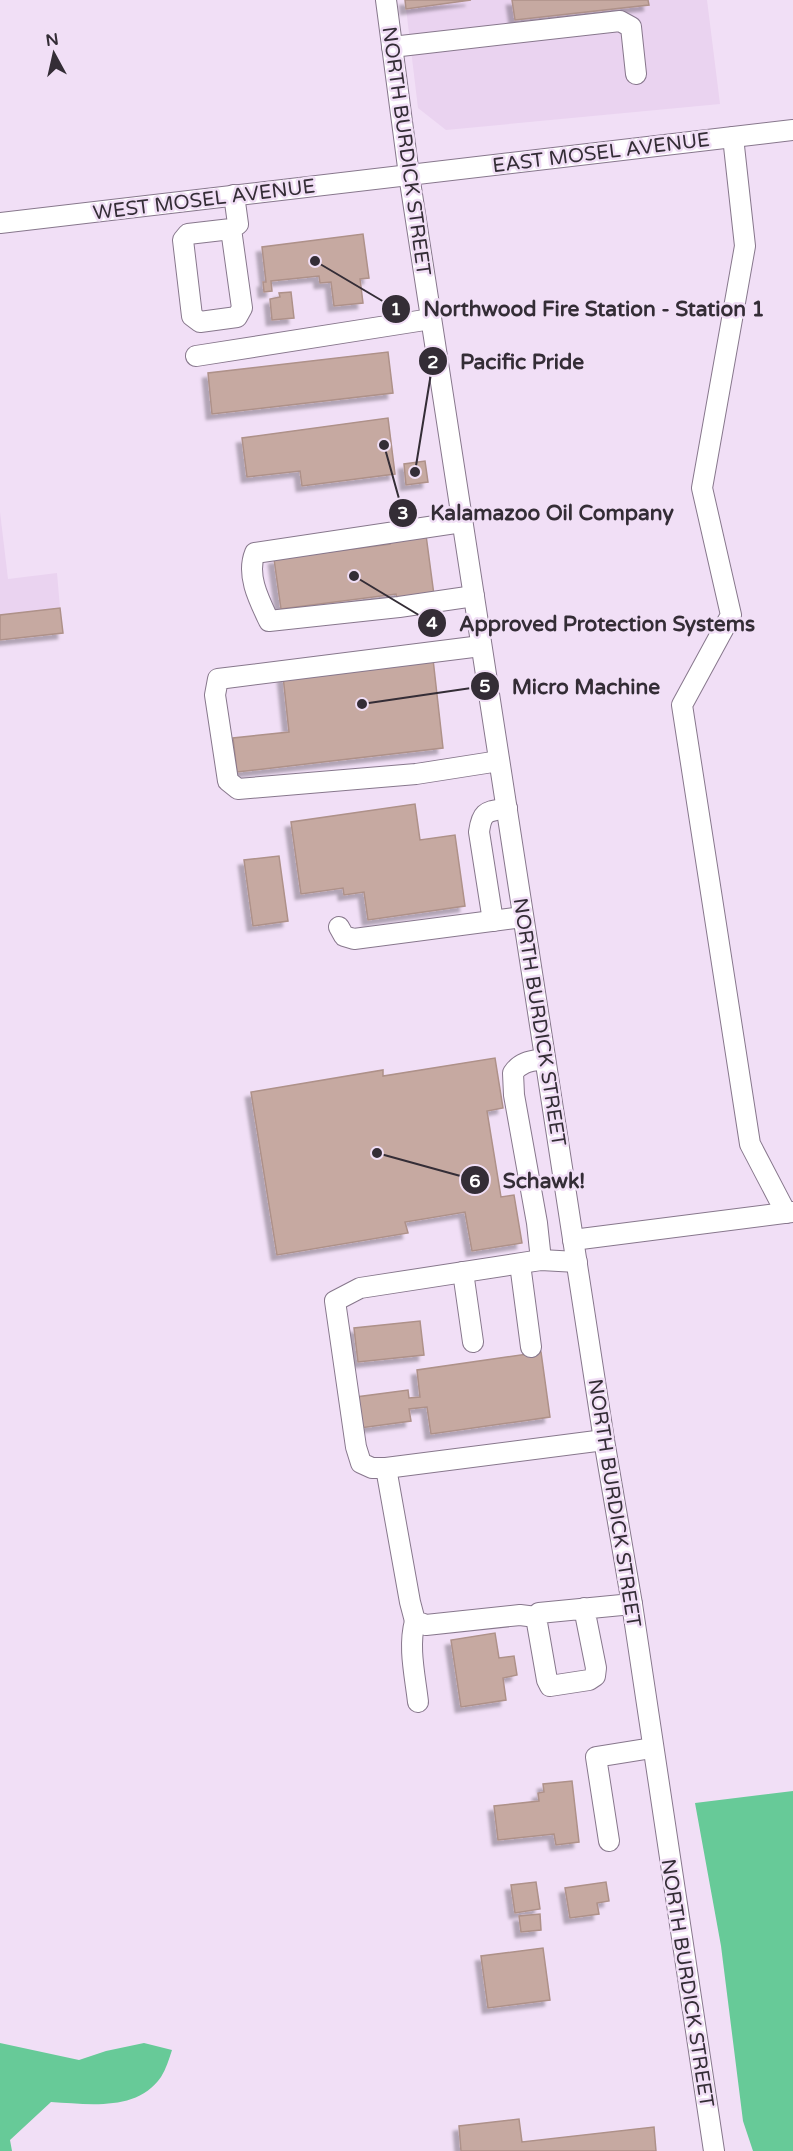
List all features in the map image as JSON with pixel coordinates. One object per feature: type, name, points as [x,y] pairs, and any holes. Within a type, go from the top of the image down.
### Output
[{"type":"street","name":"NORTH BURDICK STREET","points":[[386,0],[431,319],[604,1440],[632,1604],[714,2151]]},
{"type":"street","points":[[392,47],[620,21],[631,27],[636,74]]},
{"type":"street","name":"EAST MOSEL AVENUE","points":[[409,174],[793,130]]},
{"type":"street","points":[[573,1240],[790,1212],[750,1144],[682,705],[731,615],[702,488],[745,246],[733,137]]},
{"type":"street","name":"WEST MOSEL AVENUE","points":[[0,223],[409,174]]},
{"type":"street","points":[[231,229],[242,308],[237,317],[200,322],[192,316],[183,240],[188,234],[231,229],[238,224],[234,195]]},
{"type":"street","points":[[196,356],[431,319]]},
{"type":"street","points":[[462,522],[255,553],[251,563],[257,596],[269,621],[399,607],[474,596]]},
{"type":"street","points":[[482,646],[218,679],[215,695],[228,781],[238,789],[416,774],[499,761]]},
{"type":"street","points":[[493,921],[479,832],[481,818],[487,812],[507,808]]},
{"type":"street","points":[[484,865],[515,861]]},
{"type":"street","points":[[339,927],[344,936],[354,939],[523,917]]},
{"type":"street","points":[[542,1260],[514,1095],[513,1073],[518,1065],[545,1059]]},
{"type":"street","points":[[577,1262],[542,1260],[360,1288],[334,1301],[356,1447],[361,1463],[372,1468],[386,1468],[604,1440]]},
{"type":"street","points":[[520,1264],[531,1347]]},
{"type":"street","points":[[463,1272],[473,1342]]},
{"type":"street","points":[[386,1468],[415,1621],[412,1647],[418,1702]]},
{"type":"street","points":[[536,1617],[539,1613],[632,1604]]},
{"type":"street","points":[[536,1617],[550,1686],[589,1680],[595,1676],[596,1668],[584,1608]]},
{"type":"street","points":[[415,1621],[426,1625],[520,1615],[536,1617]]},
{"type":"street","points":[[609,1841],[596,1757],[652,1748]]},
{"type":"shaded area","points":[[405,0],[707,0],[720,104],[446,130],[418,108]]},
{"type":"shaded area","points":[[0,512],[8,579],[57,573],[60,608],[0,615]]},
{"type":"green space","points":[[793,1791],[793,2151],[753,2151],[743,2121],[721,1946],[695,1803]]},
{"type":"green space","points":[[0,2043],[79,2060],[106,2051],[144,2043],[172,2050],[161,2077],[139,2096],[111,2103],[51,2102],[10,2140],[12,2151],[0,2151]]},
{"type":"building","points":[[405,0],[471,0],[406,9]]},
{"type":"building","points":[[512,0],[648,0],[649,5],[515,20]]},
{"type":"building","points":[[363,234],[369,278],[360,279],[363,303],[334,306],[331,282],[320,283],[319,276],[271,281],[272,291],[264,292],[263,282],[266,282],[262,247]]},
{"type":"building","points":[[291,292],[294,318],[272,320],[270,299],[280,297],[279,293]]},
{"type":"building","points":[[388,352],[393,393],[212,414],[208,373]]},
{"type":"building","points":[[388,418],[395,474],[302,486],[300,471],[247,477],[242,438]]},
{"type":"building","points":[[425,461],[428,482],[406,485],[404,464]]},
{"type":"building","points":[[426,535],[434,595],[397,599],[396,594],[281,609],[274,559],[390,544],[389,540]]},
{"type":"building","points":[[60,608],[63,633],[0,640],[0,615]]},
{"type":"building","points":[[433,659],[443,748],[237,772],[233,738],[289,732],[283,676]]},
{"type":"building","points":[[415,804],[420,840],[455,835],[465,906],[368,920],[364,892],[344,895],[343,888],[301,894],[291,822]]},
{"type":"building","points":[[279,856],[288,921],[253,926],[244,860]]},
{"type":"building","points":[[495,1058],[503,1108],[487,1111],[501,1197],[514,1195],[522,1243],[472,1251],[465,1212],[405,1222],[408,1233],[277,1255],[251,1092],[383,1070],[383,1076]]},
{"type":"building","points":[[420,1321],[424,1355],[358,1362],[354,1328]]},
{"type":"building","points":[[541,1352],[550,1417],[431,1434],[427,1407],[409,1409],[411,1421],[360,1428],[356,1397],[408,1390],[409,1398],[420,1397],[417,1370]]},
{"type":"building","points":[[495,1633],[499,1658],[514,1656],[517,1675],[503,1678],[506,1700],[461,1707],[451,1640]]},
{"type":"building","points":[[572,1781],[579,1842],[556,1845],[554,1834],[498,1840],[494,1806],[539,1801],[538,1793],[544,1792],[543,1784]]},
{"type":"building","points":[[536,1882],[540,1909],[515,1913],[511,1885]]},
{"type":"building","points":[[606,1882],[609,1901],[597,1903],[599,1914],[570,1918],[565,1888]]},
{"type":"building","points":[[540,1914],[541,1930],[521,1932],[519,1916]]},
{"type":"building","points":[[543,1948],[550,2000],[488,2008],[481,1956]]},
{"type":"building","points":[[519,2119],[522,2142],[654,2127],[656,2151],[461,2151],[459,2126]]},
{"type":"place","name":"Northwood Fire Station - Station 1","points":[[315,261]]},
{"type":"place","name":"Kalamazoo Oil Company","points":[[384,445]]},
{"type":"place","name":"Pacific Pride","points":[[415,472]]},
{"type":"place","name":"Approved Protection Systems","points":[[354,576]]},
{"type":"place","name":"Micro Machine","points":[[362,704]]},
{"type":"place","name":"Schawk!","points":[[377,1153]]}]
